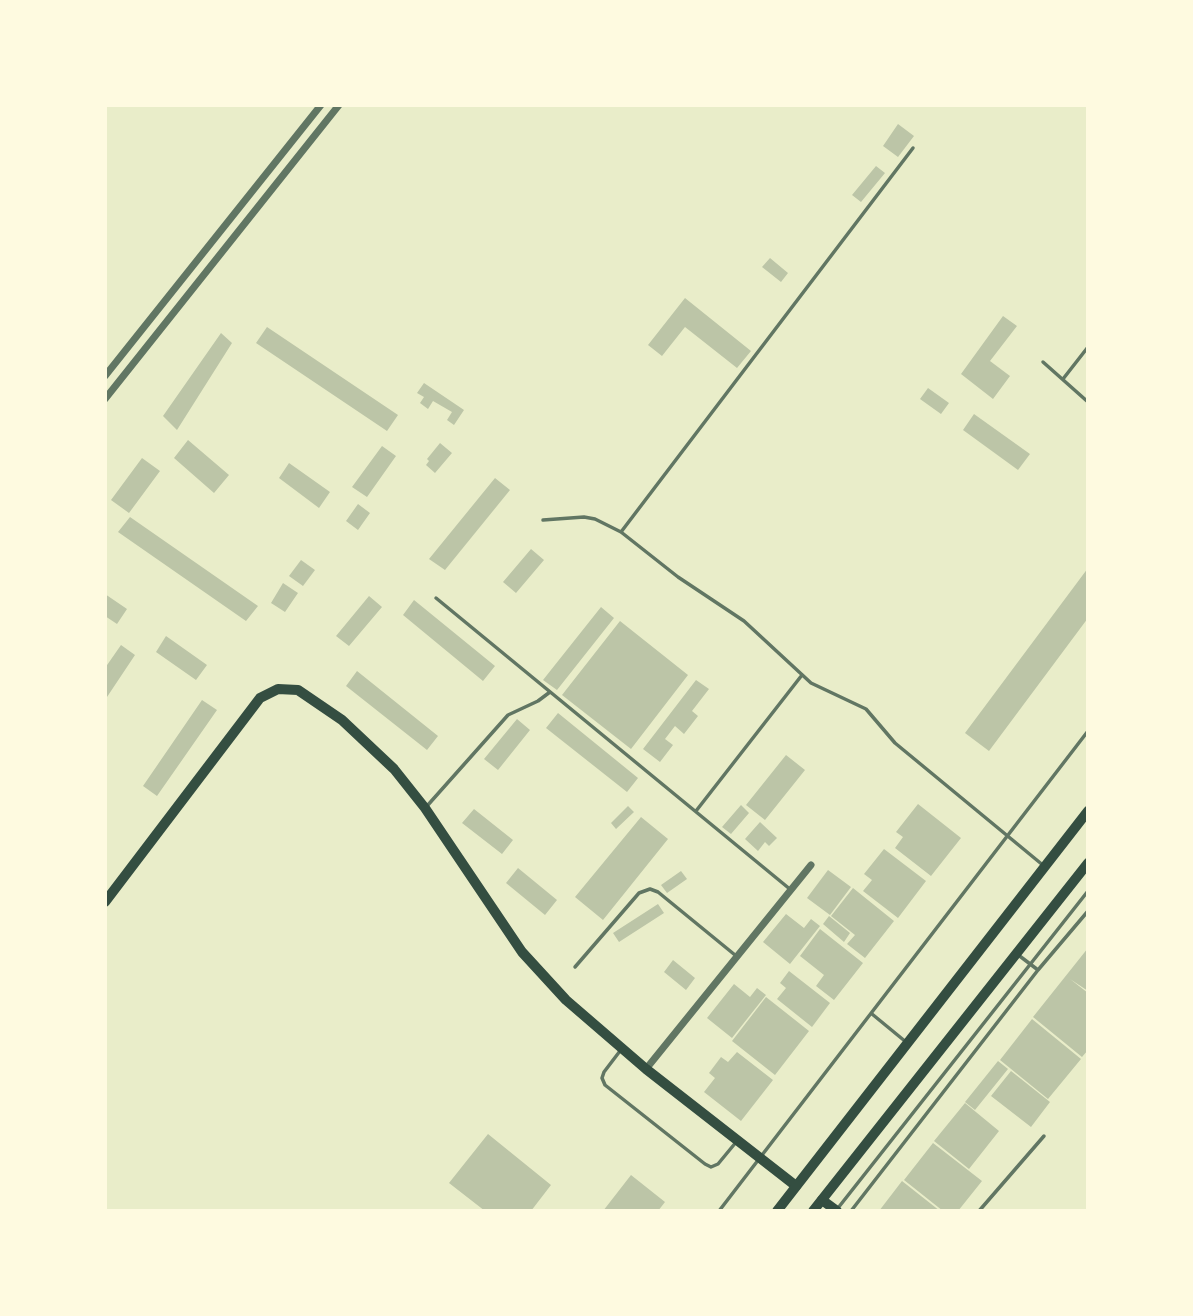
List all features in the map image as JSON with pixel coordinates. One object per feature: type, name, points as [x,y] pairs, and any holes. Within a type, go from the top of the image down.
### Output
[{"type":"main road","points":[[105,902],[260,698],[278,689],[304,693],[342,720],[394,769],[425,808],[522,952],[566,1000],[621,1049],[796,1186]]},
{"type":"main road","points":[[777,1211],[1088,811]]},
{"type":"main road","points":[[813,1211],[1088,863]]},
{"type":"main road","points":[[822,1200],[836,1211]]},
{"type":"street","points":[[105,376],[321,105]]},
{"type":"street","points":[[105,399],[339,105]]},
{"type":"street","points":[[646,1069],[811,865]]},
{"type":"lane","points":[[621,532],[913,148]]},
{"type":"lane","points":[[1063,379],[1088,347]]},
{"type":"lane","points":[[1043,362],[1088,402]]},
{"type":"lane","points":[[543,520],[567,516],[584,517],[595,519],[621,532],[678,577],[744,621],[811,683],[866,709],[895,743],[1046,867]]},
{"type":"lane","points":[[436,598],[792,890]]},
{"type":"lane","points":[[696,811],[802,675]]},
{"type":"lane","points":[[425,808],[508,715],[538,701],[550,692]]},
{"type":"lane","points":[[719,1211],[1088,731]]},
{"type":"lane","points":[[575,967],[639,893],[650,889],[658,892],[737,957]]},
{"type":"lane","points":[[836,1211],[1088,891]]},
{"type":"lane","points":[[851,1211],[1038,970],[1088,911]]},
{"type":"lane","points":[[1017,954],[1038,970]]},
{"type":"lane","points":[[872,1014],[908,1043]]},
{"type":"lane","points":[[621,1049],[602,1075],[605,1085],[705,1164],[711,1167],[718,1164],[738,1140]]},
{"type":"lane","points":[[979,1211],[1044,1136]]},
{"type":"building","points":[[898,124],[914,136],[898,157],[883,146]]},
{"type":"building","points":[[876,166],[885,173],[861,202],[852,195]]},
{"type":"building","points":[[770,258],[788,273],[781,282],[762,267]]},
{"type":"building","points":[[685,298],[751,351],[737,368],[685,327],[662,356],[648,345]]},
{"type":"building","points":[[1003,316],[1017,326],[990,361],[1010,376],[993,399],[961,374]]},
{"type":"building","points":[[267,327],[398,415],[387,431],[256,343]]},
{"type":"building","points":[[221,333],[232,343],[177,430],[163,416]]},
{"type":"building","points":[[424,383],[464,410],[454,425],[447,420],[452,412],[433,401],[428,409],[420,403],[424,397],[417,393]]},
{"type":"building","points":[[928,388],[949,403],[941,414],[920,399]]},
{"type":"building","points":[[974,414],[1030,454],[1018,470],[963,430]]},
{"type":"building","points":[[188,440],[229,475],[214,493],[174,458]]},
{"type":"building","points":[[440,443],[452,453],[435,473],[426,465],[429,461],[427,459]]},
{"type":"building","points":[[382,446],[396,456],[367,497],[352,487]]},
{"type":"building","points":[[142,458],[160,471],[129,513],[111,500]]},
{"type":"building","points":[[289,463],[330,492],[319,508],[279,478]]},
{"type":"building","points":[[495,478],[510,490],[445,570],[429,559]]},
{"type":"building","points":[[358,504],[370,513],[358,530],[346,521]]},
{"type":"building","points":[[130,517],[258,606],[246,621],[118,532]]},
{"type":"building","points":[[531,549],[544,560],[516,593],[503,582]]},
{"type":"building","points":[[301,560],[315,570],[303,586],[289,576]]},
{"type":"building","points":[[1088,568],[1088,618],[989,751],[965,733]]},
{"type":"building","points":[[283,583],[298,593],[285,612],[271,603]]},
{"type":"building","points":[[105,594],[127,609],[117,624],[105,616]]},
{"type":"building","points":[[369,596],[382,607],[349,646],[336,636]]},
{"type":"building","points":[[414,600],[495,666],[483,681],[403,615]]},
{"type":"building","points":[[601,607],[614,618],[557,690],[543,680]]},
{"type":"building","points":[[620,621],[688,675],[631,749],[562,695]]},
{"type":"building","points":[[166,636],[207,665],[196,680],[156,652]]},
{"type":"building","points":[[121,645],[135,655],[107,697],[105,668]]},
{"type":"building","points":[[357,671],[438,736],[427,750],[346,686]]},
{"type":"building","points":[[696,680],[709,689],[692,711],[698,716],[684,734],[675,726],[665,739],[673,745],[660,762],[643,749]]},
{"type":"building","points":[[202,700],[217,710],[157,796],[143,786]]},
{"type":"building","points":[[558,713],[638,778],[627,792],[546,728]]},
{"type":"building","points":[[517,719],[530,730],[498,770],[484,759]]},
{"type":"building","points":[[786,755],[805,770],[765,820],[746,805]]},
{"type":"building","points":[[918,804],[961,838],[931,876],[895,848],[903,837],[896,832]]},
{"type":"building","points":[[741,805],[749,813],[731,834],[722,827]]},
{"type":"building","points":[[628,806],[634,812],[616,829],[611,823]]},
{"type":"building","points":[[474,809],[513,840],[502,854],[462,823]]},
{"type":"building","points":[[641,817],[668,839],[603,920],[575,897]]},
{"type":"building","points":[[760,822],[777,838],[769,846],[765,842],[758,851],[745,839]]},
{"type":"building","points":[[884,849],[926,881],[898,918],[863,891],[872,880],[864,874]]},
{"type":"building","points":[[518,868],[557,900],[545,915],[506,883]]},
{"type":"building","points":[[828,870],[851,887],[830,915],[807,898]]},
{"type":"building","points":[[681,871],[687,879],[667,893],[661,885]]},
{"type":"building","points":[[853,888],[894,921],[865,958],[847,944],[855,935],[831,916]]},
{"type":"building","points":[[658,904],[664,913],[619,942],[613,933]]},
{"type":"building","points":[[786,914],[804,928],[811,919],[820,926],[790,964],[763,942]]},
{"type":"building","points":[[829,916],[850,933],[844,942],[823,924]]},
{"type":"building","points":[[820,929],[863,963],[834,1000],[816,986],[824,975],[800,956]]},
{"type":"building","points":[[1088,948],[1088,991],[1070,979],[1088,993],[1088,1050],[1082,1057],[1033,1017]]},
{"type":"building","points":[[673,960],[695,978],[686,990],[664,972]]},
{"type":"building","points":[[789,971],[830,1003],[812,1027],[777,999],[786,988],[780,983]]},
{"type":"building","points":[[734,984],[750,997],[757,988],[766,995],[732,1038],[707,1018]]},
{"type":"building","points":[[766,997],[809,1031],[775,1075],[732,1041]]},
{"type":"building","points":[[1032,1019],[1081,1059],[1048,1099],[1000,1060]]},
{"type":"building","points":[[737,1052],[773,1080],[741,1121],[704,1092],[715,1078],[709,1073],[721,1057],[728,1062]]},
{"type":"building","points":[[998,1061],[1008,1069],[975,1110],[965,1102]]},
{"type":"building","points":[[1011,1071],[1050,1102],[1031,1127],[991,1096]]},
{"type":"building","points":[[965,1103],[999,1131],[969,1169],[934,1141]]},
{"type":"building","points":[[488,1134],[551,1185],[531,1211],[485,1211],[449,1183]]},
{"type":"building","points":[[933,1143],[982,1181],[958,1211],[943,1211],[904,1180]]},
{"type":"building","points":[[631,1175],[665,1202],[658,1211],[603,1211]]},
{"type":"building","points":[[902,1181],[940,1211],[879,1211]]}]
